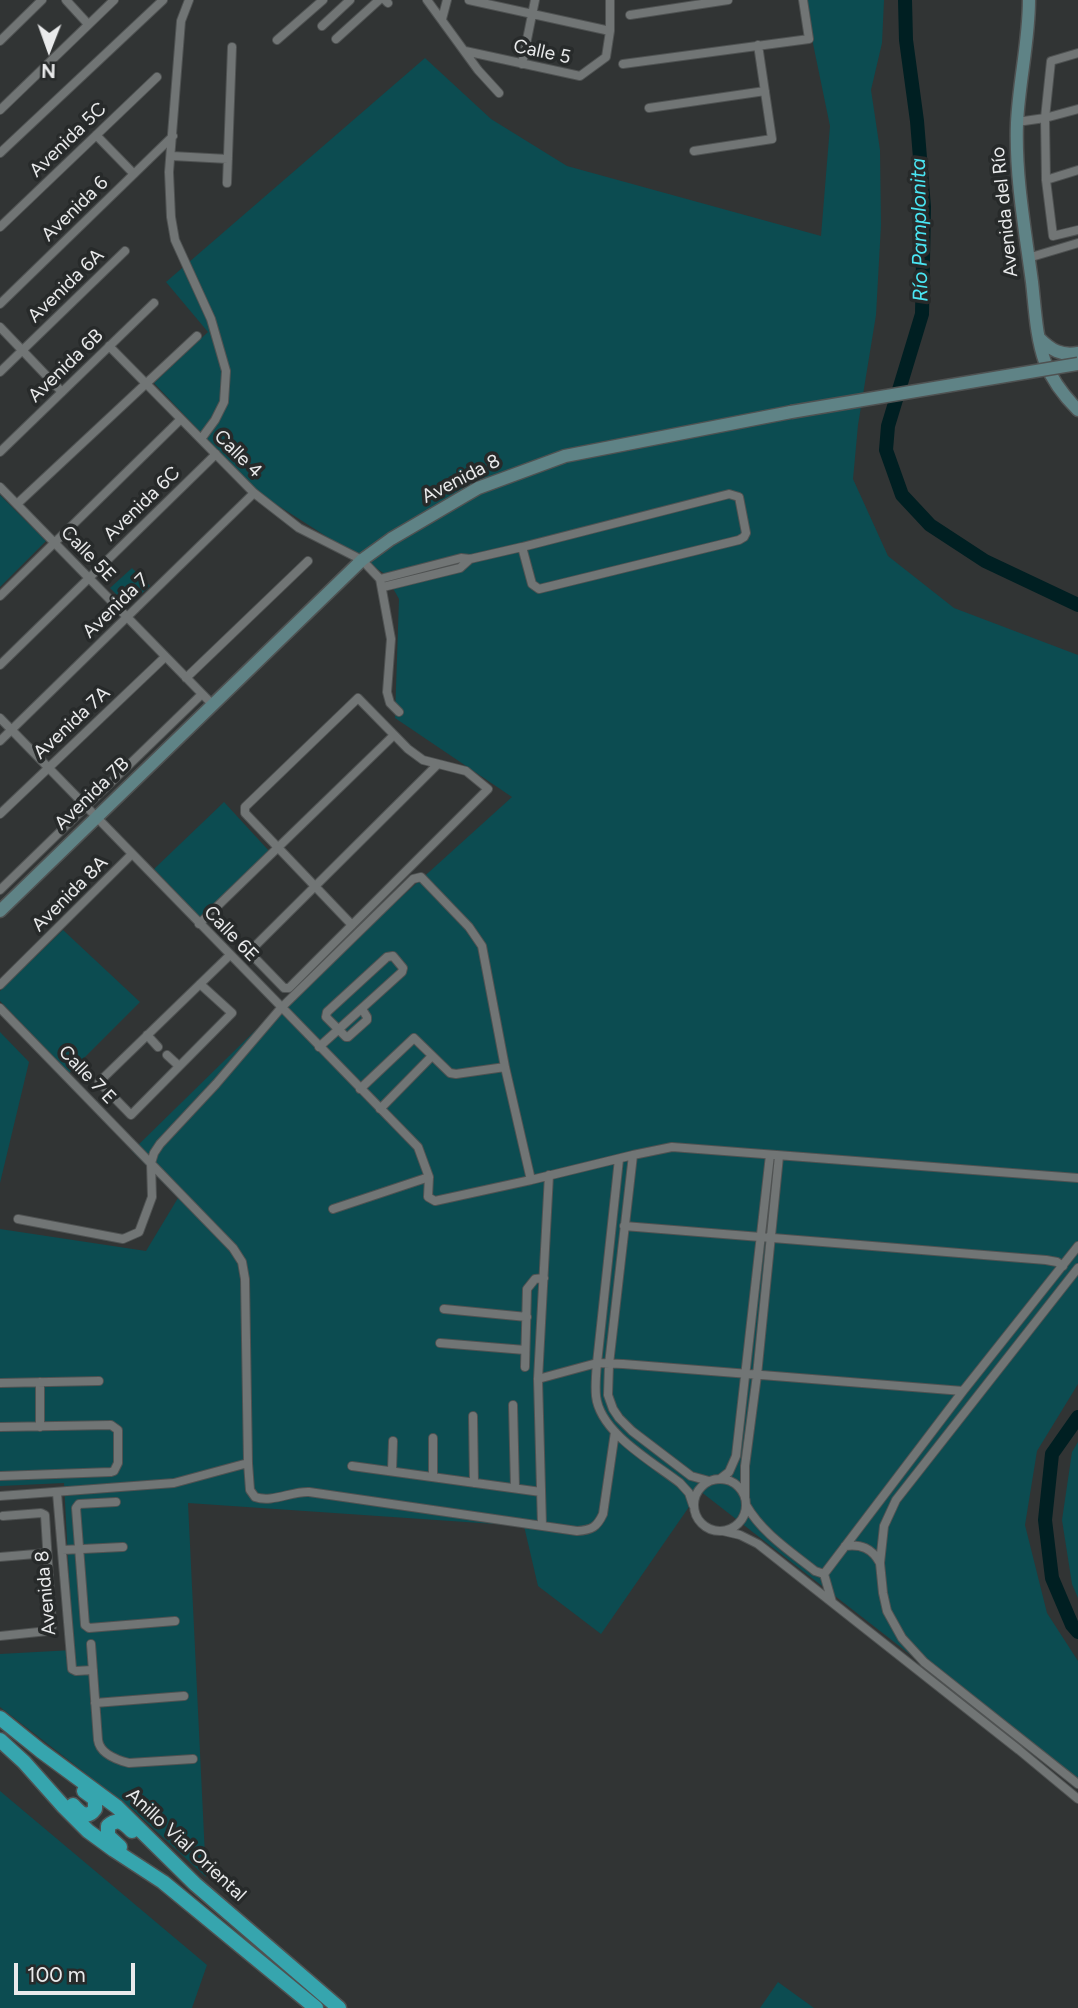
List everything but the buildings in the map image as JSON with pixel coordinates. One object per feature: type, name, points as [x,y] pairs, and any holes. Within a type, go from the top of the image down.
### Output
[{"type":"highway","name":"Anillo Vial Oriental","points":[[0,1718],[117,1807],[195,1884],[339,2008]]},
{"type":"highway","name":"Anillo Vial Oriental","points":[[0,1740],[88,1831],[163,1882],[316,2008]]},
{"type":"highway","points":[[56,1799],[67,1800],[82,1814],[92,1814],[96,1804],[94,1798],[83,1791],[83,1781]]},
{"type":"highway","points":[[120,1855],[120,1846],[108,1836],[108,1826],[112,1822],[124,1823],[137,1835],[146,1835]]},
{"type":"street","points":[[0,41],[42,0]]},
{"type":"street","points":[[66,0],[89,24]]},
{"type":"street","points":[[0,110],[114,0]]},
{"type":"street","points":[[0,153],[163,0]]},
{"type":"street","points":[[189,0],[181,20],[169,172],[171,218],[176,240],[211,318],[226,371],[224,402],[201,439]]},
{"type":"street","points":[[277,40],[323,0]]},
{"type":"street","points":[[322,26],[350,0]]},
{"type":"street","points":[[336,39],[379,0]]},
{"type":"street","points":[[427,0],[478,70],[499,93]]},
{"type":"street","points":[[442,19],[447,0]]},
{"type":"street","points":[[468,0],[610,31],[610,0]]},
{"type":"street","points":[[523,64],[535,0]]},
{"type":"street","points":[[646,0],[648,12]]},
{"type":"street","points":[[630,15],[728,0]]},
{"type":"street","points":[[623,64],[808,39],[803,0]]},
{"type":"street","name":"Avenida del Río","points":[[1029,0],[1017,122],[1017,155],[1028,258],[1044,359],[1051,375],[1078,410]]},
{"type":"street","name":"Calle 5","points":[[465,51],[580,76],[606,57],[610,31]]},
{"type":"street","points":[[694,151],[772,139],[758,46]]},
{"type":"street","points":[[227,183],[232,47]]},
{"type":"street","points":[[1078,53],[1051,61],[1045,118],[1046,180],[1053,236],[1078,230]]},
{"type":"street","name":"Avenida 5C","points":[[0,227],[157,77]]},
{"type":"street","points":[[649,108],[765,91]]},
{"type":"street","points":[[1017,122],[1078,109]]},
{"type":"street","points":[[96,135],[134,174]]},
{"type":"street","name":"Avenida 6","points":[[0,304],[173,136]]},
{"type":"street","points":[[172,156],[228,159]]},
{"type":"street","points":[[1046,180],[1078,170]]},
{"type":"street","points":[[1028,258],[1078,243]]},
{"type":"street","name":"Avenida 6A","points":[[0,372],[125,251]]},
{"type":"street","name":"Avenida 6B","points":[[0,452],[154,303]]},
{"type":"street","points":[[0,327],[62,392]]},
{"type":"street","points":[[17,505],[197,336]]},
{"type":"street","points":[[1039,338],[1059,353],[1078,353]]},
{"type":"street","name":"Calle 4","points":[[109,346],[254,493],[299,528],[362,560],[381,583]]},
{"type":"street","name":"Avenida 8","points":[[207,699],[362,560],[391,539],[478,488],[555,459],[604,447],[791,412],[1078,364]]},
{"type":"street","points":[[0,596],[181,419]]},
{"type":"street","name":"Avenida 6C","points":[[0,665],[216,454]]},
{"type":"street","name":"Calle 5E","points":[[0,487],[207,699]]},
{"type":"street","name":"Avenida 7","points":[[0,741],[254,493]]},
{"type":"street","points":[[399,712],[390,703],[387,692],[391,639],[381,583],[460,568],[470,559],[729,494],[739,497],[746,533],[739,540],[539,589],[532,584],[522,547]]},
{"type":"street","points":[[186,678],[308,561]]},
{"type":"street","name":"Avenida 7A","points":[[0,814],[165,657]]},
{"type":"street","points":[[352,925],[315,885],[245,813],[244,807],[358,698],[408,749],[423,760],[466,771],[488,789],[352,925],[286,989],[252,955],[252,949],[315,885],[438,764]]},
{"type":"street","name":"Avenida 7B","points":[[0,890],[153,742],[207,699]]},
{"type":"street","name":"Avenida 7B","points":[[0,911],[163,751],[207,699]]},
{"type":"street","name":"Calle 6E","points":[[0,718],[418,1147],[429,1177],[429,1197],[435,1201],[531,1180]]},
{"type":"street","points":[[200,924],[394,735]]},
{"type":"street","points":[[153,742],[163,751]]},
{"type":"street","name":"Avenida 8A","points":[[0,985],[132,854]]},
{"type":"street","points":[[18,1219],[123,1239],[139,1232],[151,1203],[151,1163],[160,1144],[281,1008],[413,880],[421,877],[470,927],[482,946],[505,1067],[531,1180],[672,1147],[1078,1178]]},
{"type":"street","points":[[200,984],[232,1013],[131,1115],[99,1082],[147,1035],[230,955]]},
{"type":"street","points":[[393,956],[403,970],[362,1009],[367,1020],[348,1037],[339,1031],[326,1017],[327,1012],[387,957],[393,956]]},
{"type":"street","name":"Calle 7 E","points":[[0,1008],[230,1245],[242,1262],[245,1279],[248,1463]]},
{"type":"street","points":[[319,1047],[339,1031]]},
{"type":"street","points":[[147,1035],[158,1047]]},
{"type":"street","points":[[360,1089],[414,1038],[450,1073],[505,1067]]},
{"type":"street","points":[[167,1055],[179,1066]]},
{"type":"street","points":[[380,1109],[432,1056]]},
{"type":"street","points":[[634,1155],[609,1364],[608,1395],[619,1418],[632,1431],[691,1476],[709,1481],[720,1479],[729,1472],[736,1456],[761,1237],[775,1156]]},
{"type":"street","points":[[723,1531],[737,1525],[745,1513],[745,1466],[771,1238],[775,1156]]},
{"type":"street","points":[[619,1159],[597,1363],[596,1396],[600,1411],[615,1432],[680,1483],[689,1493],[696,1517],[704,1527],[740,1535],[758,1544],[1078,1799]]},
{"type":"street","points":[[542,1526],[538,1379],[549,1175]]},
{"type":"street","points":[[333,1209],[429,1177]]},
{"type":"street","points":[[624,1226],[1046,1260],[1058,1262],[1063,1266]]},
{"type":"street","points":[[824,1574],[963,1391],[1078,1246]]},
{"type":"street","points":[[1078,1268],[896,1500],[884,1526],[880,1563],[887,1611],[902,1638],[923,1662],[1078,1784]]},
{"type":"street","points":[[524,1367],[529,1285],[535,1279],[544,1278]]},
{"type":"street","points":[[444,1309],[527,1317]]},
{"type":"street","points":[[440,1343],[525,1350]]},
{"type":"street","points":[[538,1379],[597,1363],[963,1391]]},
{"type":"street","points":[[0,1383],[99,1381]]},
{"type":"street","points":[[40,1382],[40,1427]]},
{"type":"street","points":[[513,1405],[515,1488]]},
{"type":"street","points":[[473,1416],[474,1483]]},
{"type":"street","points":[[0,1427],[111,1425],[118,1430],[118,1463],[111,1472],[0,1476]]},
{"type":"street","points":[[0,1496],[174,1483],[248,1463],[250,1490],[261,1499],[309,1492],[577,1531],[589,1530],[597,1526],[603,1514],[615,1432]]},
{"type":"street","points":[[433,1438],[433,1477]]},
{"type":"street","points":[[392,1471],[393,1441]]},
{"type":"street","points":[[612,1456],[619,1448],[630,1444]]},
{"type":"street","points":[[352,1466],[541,1492]]},
{"type":"street","points":[[720,1479],[736,1484],[754,1518],[762,1527],[815,1571],[824,1574]]},
{"type":"street","points":[[693,1505],[698,1491],[709,1481]]},
{"type":"street","name":"Avenida 8","points":[[57,1493],[72,1669],[93,1670]]},
{"type":"street","points":[[116,1502],[77,1506],[86,1627],[175,1621]]},
{"type":"street","points":[[0,1636],[51,1630],[45,1516],[43,1513],[3,1516]]},
{"type":"street","points":[[845,1546],[866,1548],[872,1551],[880,1563]]},
{"type":"street","points":[[62,1550],[123,1547]]},
{"type":"street","points":[[0,1557],[47,1553]]},
{"type":"street","points":[[824,1574],[832,1602]]},
{"type":"street","points":[[91,1644],[99,1746],[102,1750],[120,1761],[129,1763],[193,1759]]},
{"type":"street","points":[[95,1703],[184,1696]]},
{"type":"street","points":[[1019,1750],[1027,1747],[1026,1741]]},
{"type":"street","points":[[1037,1766],[1039,1760],[1045,1757]]},
{"type":"shaded area","points":[[804,0],[884,0],[882,43],[871,90],[880,150],[881,225],[876,315],[858,425],[853,479],[888,556],[954,608],[1078,655],[1078,1384],[1037,1451],[1025,1525],[1047,1613],[1078,1661],[1078,1785],[700,1491],[601,1634],[538,1586],[524,1526],[188,1503],[206,1877],[133,1810],[0,1707],[0,1654],[73,1650],[64,1483],[0,1486],[0,1229],[146,1251],[178,1198],[132,1151],[272,1014],[512,797],[395,718],[399,599],[385,574],[257,492],[154,383],[208,332],[166,282],[425,58],[491,119],[567,166],[821,236],[830,126]]},
{"type":"shaded area","points":[[0,495],[46,541],[0,587]]},
{"type":"shaded area","points":[[132,568],[150,586],[128,606],[110,588]]},
{"type":"shaded area","points":[[224,802],[270,852],[201,918],[154,869]]},
{"type":"shaded area","points":[[63,930],[140,1002],[69,1073],[0,1001],[0,991]]},
{"type":"shaded area","points":[[0,1032],[29,1062],[0,1183]]},
{"type":"shaded area","points":[[1078,1442],[1078,1598],[1072,1584],[1062,1520],[1072,1452]]},
{"type":"shaded area","points":[[0,1791],[207,1965],[192,2008],[0,2008]]},
{"type":"shaded area","points":[[778,1982],[814,2008],[760,2008]]},
{"type":"waterway","name":"Río Pamplonita","points":[[905,0],[906,40],[917,121],[924,207],[922,314],[888,426],[886,450],[902,495],[930,525],[985,561],[1078,605]]},
{"type":"waterway","name":"Río Pamplonita","points":[[1078,1417],[1052,1454],[1045,1520],[1052,1578],[1072,1625],[1078,1632]]}]
